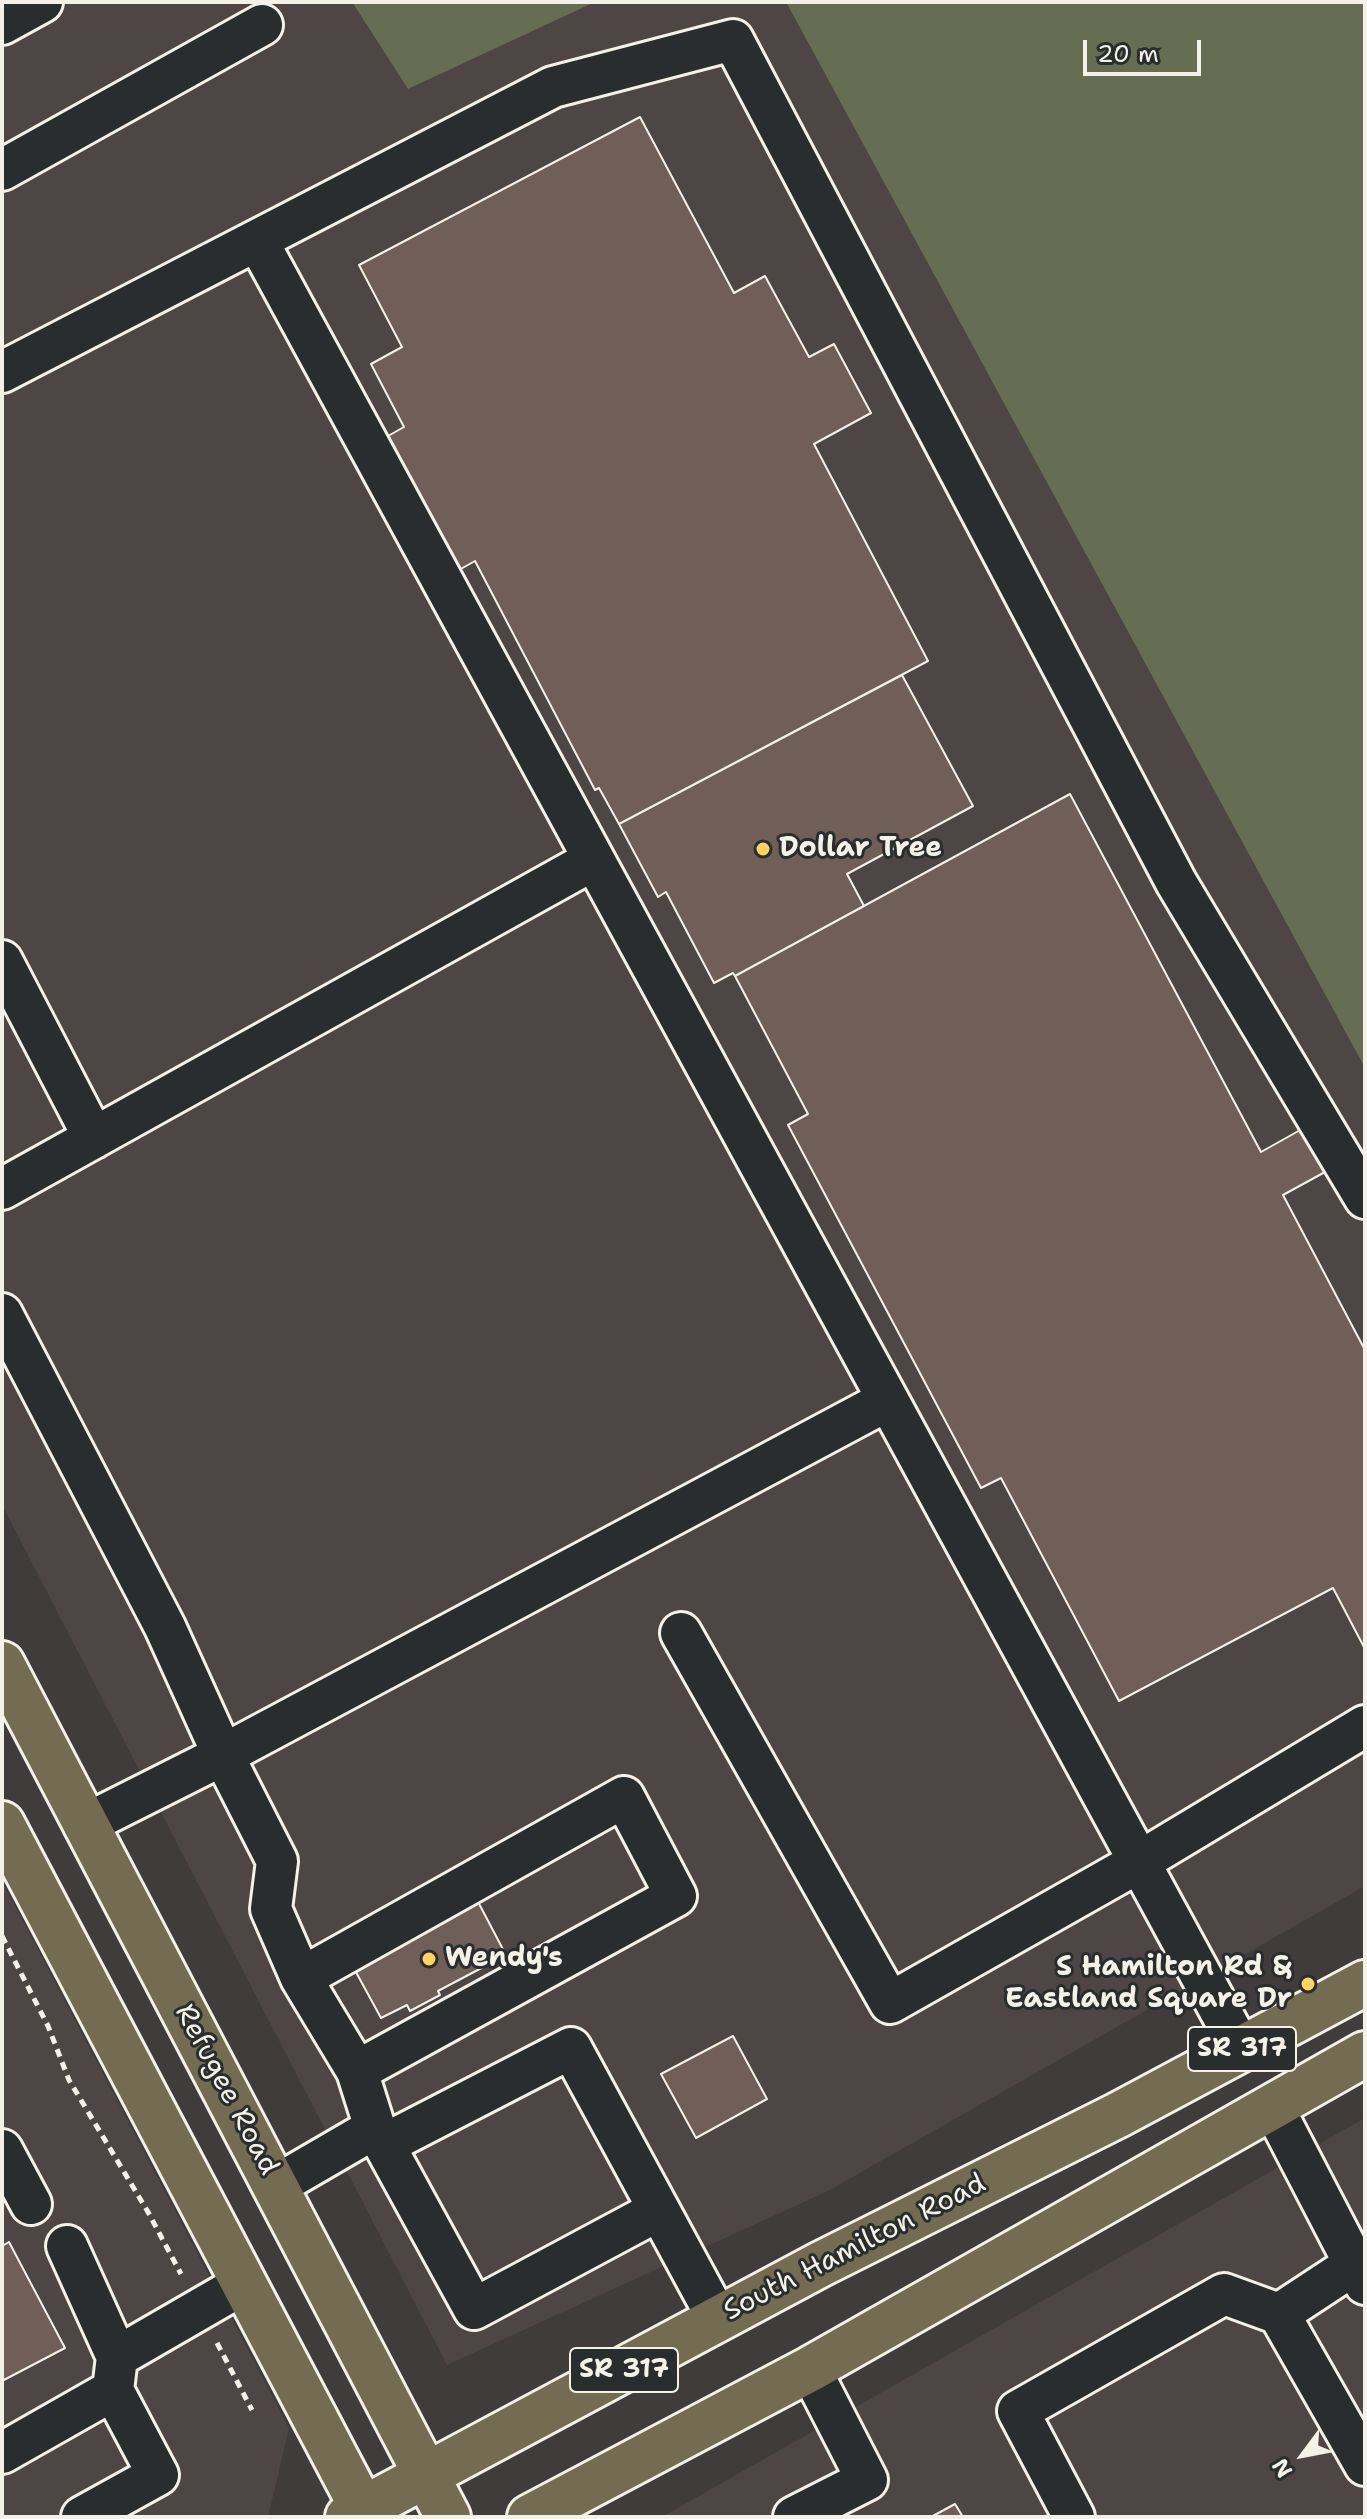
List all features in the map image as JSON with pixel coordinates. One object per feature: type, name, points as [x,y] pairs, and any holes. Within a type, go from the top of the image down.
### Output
[{"type":"main road","name":"Refugee Road","points":[[2,1664],[448,2517]]},
{"type":"main road","points":[[8,1852],[245,2283],[359,2514]]},
{"type":"main road","name":"South Hamilton Road","points":[[359,2514],[718,2319],[1365,1983]]},
{"type":"main road","name":"SR 317","points":[[530,2517],[810,2369],[1365,2054]]},
{"type":"lane","points":[[2,24],[42,2]]},
{"type":"lane","points":[[2,170],[262,25]]},
{"type":"lane","points":[[2,372],[553,87],[733,40],[1176,882],[1365,1198]]},
{"type":"lane","points":[[257,240],[1241,2049]]},
{"type":"lane","points":[[2,1189],[593,860]]},
{"type":"lane","points":[[2,961],[94,1138]]},
{"type":"lane","points":[[2,1314],[165,1627],[223,1755],[277,1861],[271,1909],[301,1978],[357,2071],[380,2136],[474,2309],[659,2210]]},
{"type":"lane","points":[[84,1825],[223,1755],[888,1400]]},
{"type":"lane","points":[[681,1633],[890,2003],[1139,1862],[1365,1726]]},
{"type":"lane","points":[[301,1978],[624,1797],[676,1896],[357,2071]]},
{"type":"lane","points":[[277,2185],[571,2048],[718,2319]]},
{"type":"lane","points":[[1273,2107],[1360,2274],[1279,2314]]},
{"type":"lane","points":[[2,2150],[31,2204]]},
{"type":"lane","points":[[67,2246],[115,2374],[158,2475],[82,2517]]},
{"type":"lane","points":[[2,2453],[115,2374],[199,2309],[245,2283]]},
{"type":"lane","points":[[1074,2517],[1018,2411],[1224,2294],[1279,2314],[1360,2446]]},
{"type":"lane","points":[[794,2517],[867,2480],[810,2369]]},
{"type":"path","points":[[2,1936],[48,2026],[69,2080],[148,2212],[252,2410]]},
{"type":"shaded area","points":[[2,2],[352,2],[408,89],[595,2],[786,2],[1365,1068],[1365,1886],[828,2191],[447,2365],[2,1505]]},
{"type":"shaded area","points":[[2,1881],[289,2428],[268,2517],[2,2517]]},
{"type":"shaded area","points":[[1365,2118],[1365,2517],[662,2517]]},
{"type":"green space","points":[[352,2],[595,2],[408,89]]},
{"type":"green space","points":[[786,2],[1365,2],[1365,1068]]},
{"type":"building","points":[[640,117],[734,293],[765,276],[809,357],[834,344],[871,413],[814,444],[928,661],[619,824],[599,788],[595,790],[475,561],[459,570],[388,436],[404,427],[371,364],[402,347],[359,265]]},
{"type":"building","name":"Dollar Tree","points":[[902,675],[973,806],[847,874],[864,906],[735,976],[733,973],[714,983],[666,892],[658,897],[619,824]]},
{"type":"building","points":[[1070,794],[1261,1152],[1302,1129],[1325,1172],[1283,1195],[1365,1350],[1365,1649],[1333,1588],[1119,1701],[1001,1478],[981,1488],[788,1125],[808,1114],[735,976]]},
{"type":"building","name":"Wendy's","points":[[476,1898],[506,1955],[438,1991],[440,1995],[410,2011],[407,2005],[381,2018],[351,1963]]},
{"type":"building","points":[[733,2036],[767,2099],[696,2138],[661,2074]]},
{"type":"building","points":[[9,2242],[65,2348],[2,2381],[2,2246]]},
{"type":"building","points":[[955,2504],[963,2517],[931,2517]]},
{"type":"place","name":"Dollar Tree","points":[[763,849]]},
{"type":"place","name":"Wendy's","points":[[429,1959]]},
{"type":"place","name":"S Hamilton Rd & Eastland Square Dr","points":[[1308,1984]]}]
